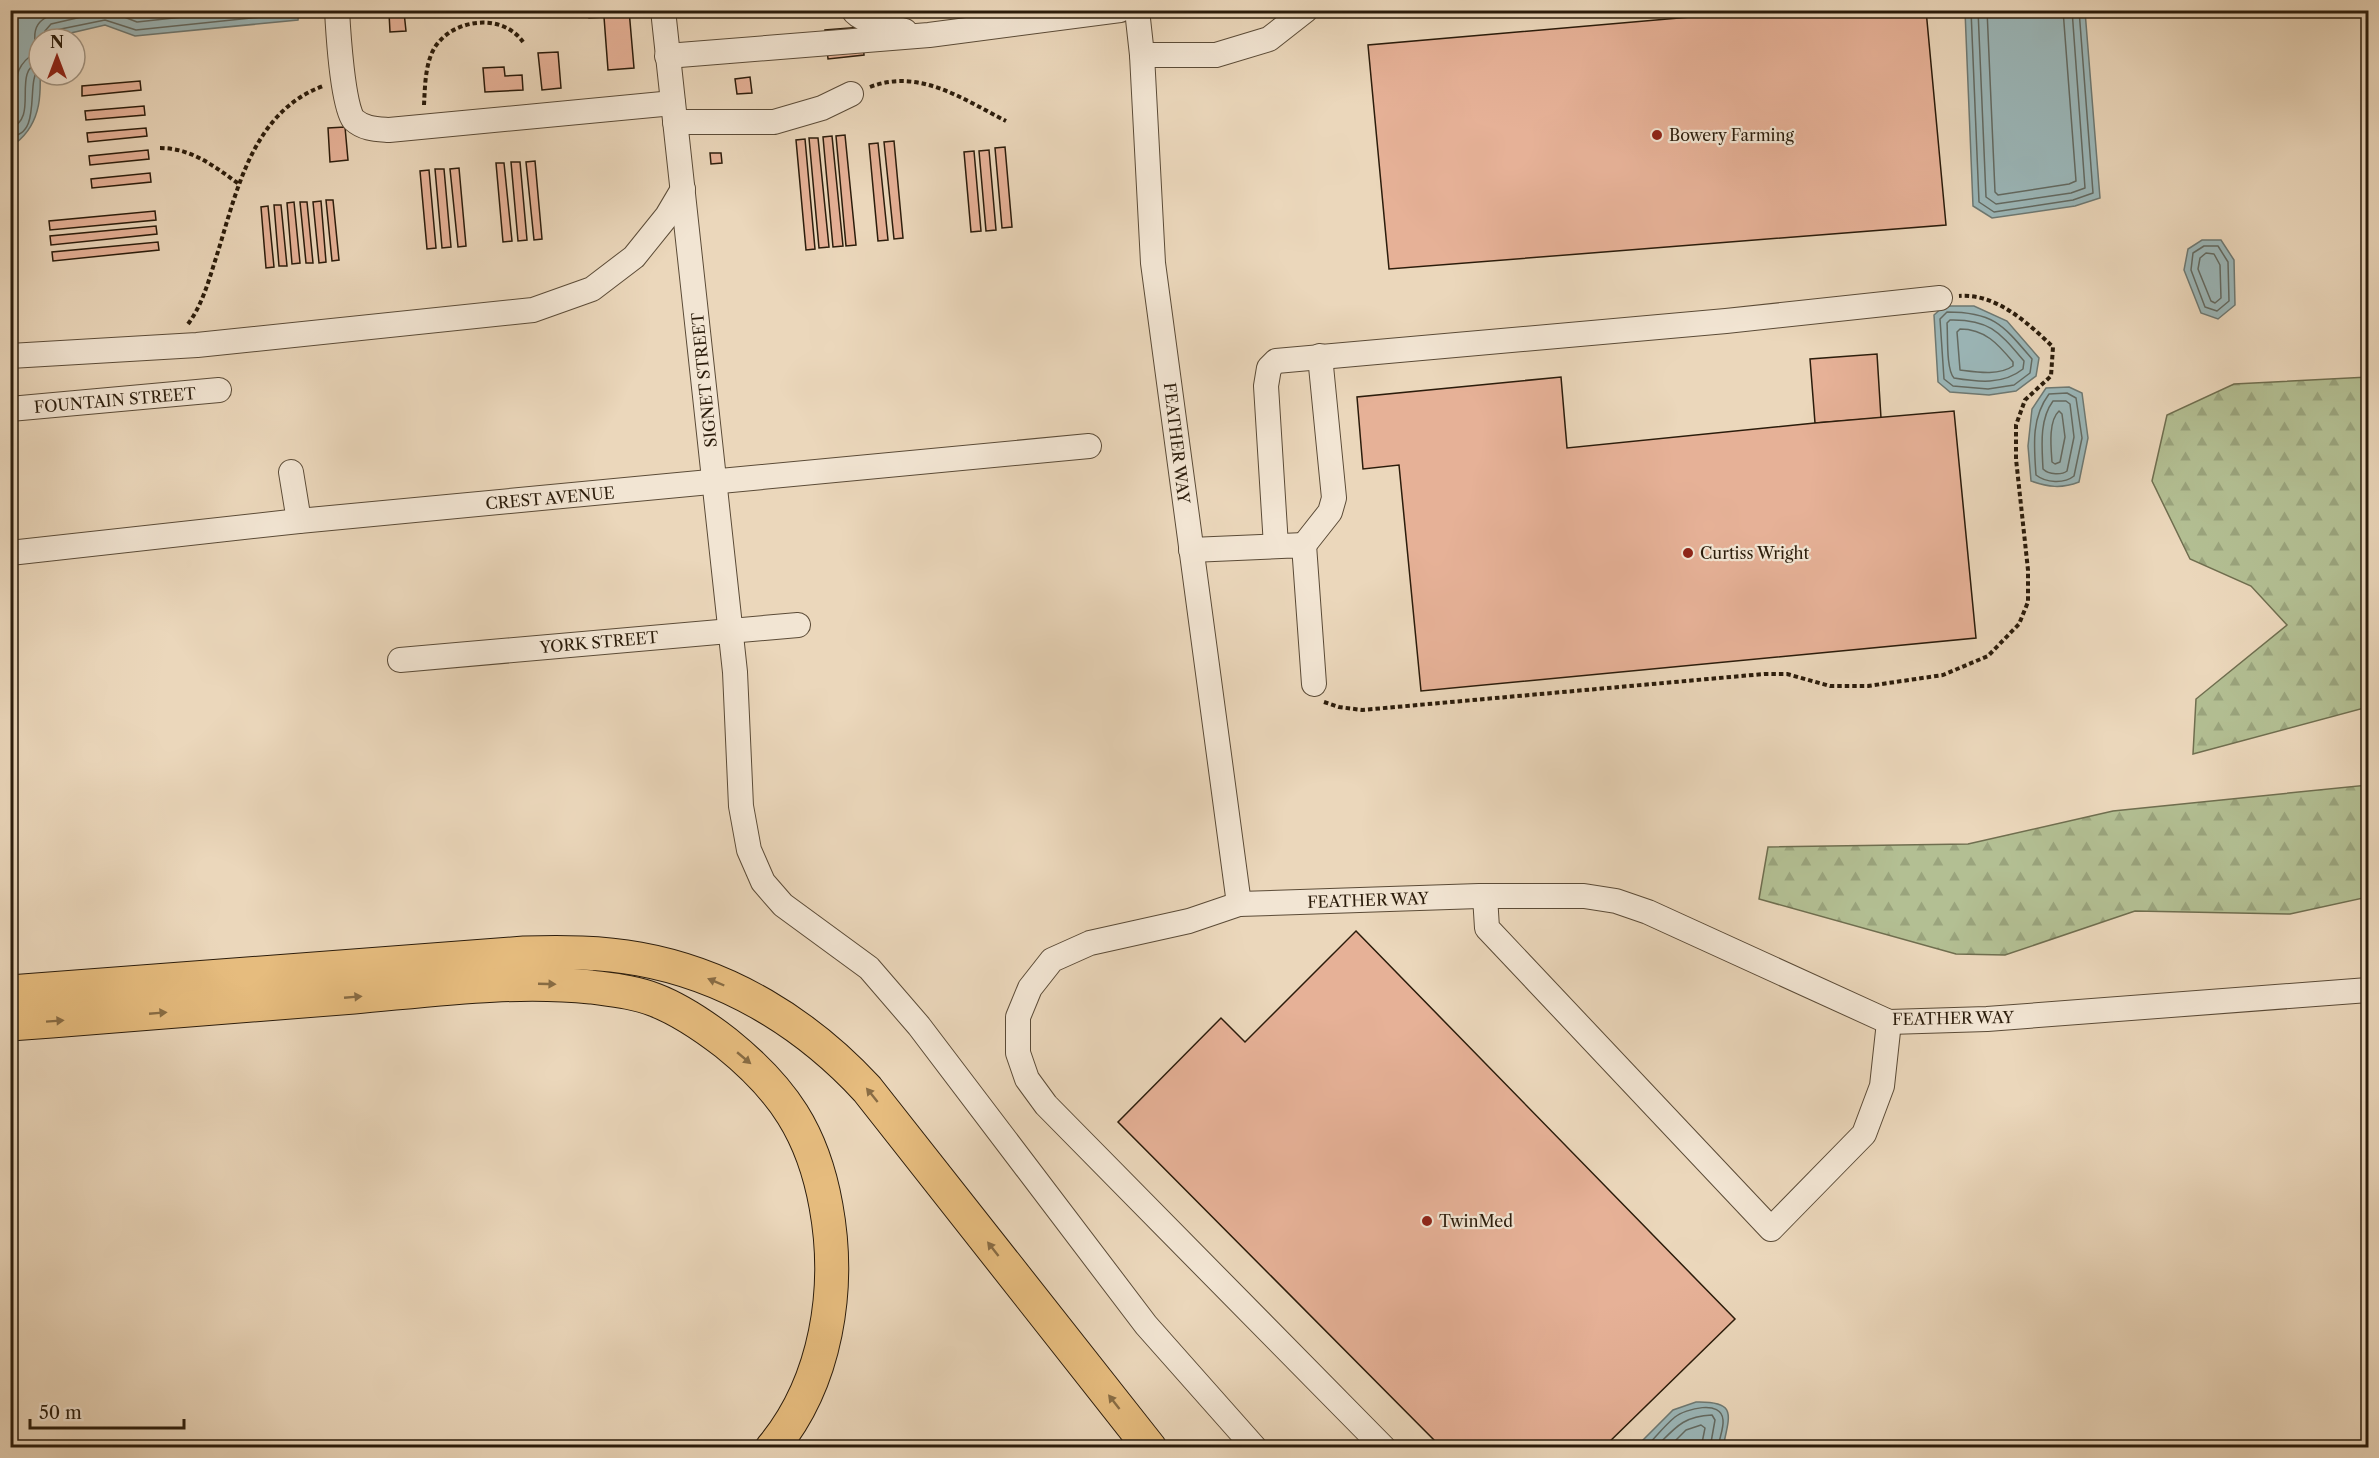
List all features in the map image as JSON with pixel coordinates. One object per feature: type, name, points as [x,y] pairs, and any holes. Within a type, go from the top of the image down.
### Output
[{"type":"highway","points":[[10,992],[524,953],[606,955],[658,963],[704,977],[777,1013],[840,1059],[867,1089],[1150,1448]]},
{"type":"highway","points":[[10,1024],[455,988],[540,984],[621,990],[654,999],[686,1015],[748,1062],[775,1089],[795,1117],[811,1151],[822,1186],[829,1225],[831,1256],[831,1294],[827,1329],[810,1383],[798,1408],[772,1448]]},
{"type":"street","points":[[337,10],[346,100],[352,119],[364,128],[389,130],[674,118],[774,122],[822,108],[851,94]]},
{"type":"street","name":"SIGNET STREET","points":[[663,10],[735,672],[741,807],[749,850],[763,882],[783,905],[869,968],[919,1026],[1146,1325],[1255,1448]]},
{"type":"street","points":[[853,10],[856,15],[869,21],[922,36]]},
{"type":"street","points":[[667,56],[922,36],[1120,10]]},
{"type":"street","name":"FEATHER WAY","points":[[1137,10],[1142,55],[1152,263],[1239,904],[1485,896],[1584,896],[1616,901],[1648,912],[1889,1022],[1987,1019],[2368,990]]},
{"type":"street","points":[[1142,55],[1216,55],[1269,39],[1306,10]]},
{"type":"street","points":[[10,356],[172,346],[533,310],[592,290],[634,257],[667,216],[683,189]]},
{"type":"street","points":[[1276,546],[1267,376],[1276,361],[1726,321],[1940,298]]},
{"type":"street","points":[[1314,684],[1304,544],[1330,512],[1334,498],[1320,356]]},
{"type":"street","name":"FOUNTAIN STREET","points":[[10,409],[219,390]]},
{"type":"street","name":"CREST AVENUE","points":[[10,552],[299,521],[1089,446]]},
{"type":"street","points":[[291,472],[299,521]]},
{"type":"street","points":[[1191,550],[1304,544]]},
{"type":"street","name":"YORK STREET","points":[[400,660],[798,625]]},
{"type":"street","points":[[1485,896],[1487,928],[1771,1229],[1864,1134],[1882,1086],[1889,1022]]},
{"type":"street","points":[[1239,904],[1189,921],[1090,943],[1052,960],[1030,988],[1018,1017],[1018,1053],[1027,1079],[1046,1105],[1384,1448]]},
{"type":"path","points":[[424,127],[425,78],[434,48],[448,32],[464,25],[485,23],[503,26],[518,34],[523,42]]},
{"type":"path","points":[[851,94],[880,83],[910,80],[934,85],[1006,121]]},
{"type":"path","points":[[172,346],[197,312],[244,170],[266,128],[290,104],[320,86],[344,81]]},
{"type":"path","points":[[160,148],[182,150],[198,156],[239,184]]},
{"type":"path","points":[[1314,684],[1320,700],[1339,707],[1362,710],[1764,674],[1787,674],[1830,686],[1868,686],[1943,675],[1988,656],[2019,624],[2028,602],[2028,570],[2016,459],[2016,425],[2025,400],[2051,376],[2053,347],[2005,307],[1973,295],[1940,298]]},
{"type":"green space","points":[[2368,377],[2368,495],[2362,525],[2368,527],[2368,707],[2193,754],[2196,699],[2287,625],[2251,586],[2190,559],[2152,481],[2167,415],[2234,384]]},
{"type":"green space","points":[[2368,785],[2368,897],[2290,914],[2135,911],[2005,955],[1956,954],[1759,899],[1768,847],[1968,844],[2113,811]]},
{"type":"water","points":[[18,10],[299,11],[298,20],[135,36],[105,25],[87,29],[87,27],[27,27],[27,87],[40,87],[40,95],[34,121],[16,143],[10,141],[10,13]]},
{"type":"water","points":[[1965,11],[2085,11],[2100,198],[2075,206],[1992,218],[1973,206]]},
{"type":"water","points":[[2202,240],[2221,240],[2234,260],[2235,305],[2218,319],[2201,313],[2184,270],[2188,249]]},
{"type":"water","points":[[1944,306],[1974,306],[2007,321],[2039,358],[2036,376],[2016,391],[1989,395],[1950,392],[1938,382],[1934,315]]},
{"type":"water","points":[[2069,387],[2082,393],[2088,438],[2079,482],[2066,486],[2055,486],[2031,481],[2028,446],[2032,409],[2046,388]]},
{"type":"water","points":[[1696,1402],[1718,1404],[1728,1412],[1728,1426],[1723,1447],[1636,1447],[1673,1410]]},
{"type":"building","points":[[589,10],[629,10],[634,68],[608,70],[604,17],[589,18]]},
{"type":"building","name":"Bowery Farming","points":[[1771,10],[1926,10],[1946,225],[1389,269],[1368,45]]},
{"type":"building","points":[[404,12],[406,31],[390,32],[389,13]]},
{"type":"building","points":[[862,27],[864,55],[828,59],[825,30]]},
{"type":"building","points":[[558,52],[561,88],[542,90],[538,53]]},
{"type":"building","points":[[504,67],[505,76],[522,75],[523,90],[485,92],[483,68]]},
{"type":"building","points":[[750,77],[752,93],[737,94],[735,79]]},
{"type":"building","points":[[140,81],[141,90],[82,96],[82,87]]},
{"type":"building","points":[[144,106],[145,115],[86,120],[85,111]]},
{"type":"building","points":[[345,127],[348,160],[330,162],[328,128]]},
{"type":"building","points":[[146,128],[147,136],[88,142],[87,133]]},
{"type":"building","points":[[845,135],[856,245],[846,246],[836,136]]},
{"type":"building","points":[[832,136],[843,246],[833,247],[823,137]]},
{"type":"building","points":[[809,138],[818,138],[829,247],[819,248]]},
{"type":"building","points":[[805,139],[815,249],[806,250],[796,140]]},
{"type":"building","points":[[894,141],[903,238],[894,239],[884,142]]},
{"type":"building","points":[[878,143],[888,240],[878,241],[869,144]]},
{"type":"building","points":[[1005,147],[1012,227],[1002,228],[995,148]]},
{"type":"building","points":[[148,150],[149,159],[90,165],[89,156]]},
{"type":"building","points":[[989,150],[996,230],[986,231],[979,151]]},
{"type":"building","points":[[974,151],[981,231],[971,232],[964,152]]},
{"type":"building","points":[[710,153],[721,153],[722,163],[711,164]]},
{"type":"building","points":[[535,161],[542,239],[534,240],[526,162]]},
{"type":"building","points":[[511,162],[520,162],[527,240],[518,241]]},
{"type":"building","points":[[496,163],[504,163],[512,241],[503,242]]},
{"type":"building","points":[[459,168],[466,246],[458,247],[450,169]]},
{"type":"building","points":[[435,169],[444,169],[451,247],[442,248]]},
{"type":"building","points":[[429,170],[436,248],[427,249],[420,171]]},
{"type":"building","points":[[150,173],[151,182],[92,188],[91,179]]},
{"type":"building","points":[[326,200],[333,200],[339,260],[332,261]]},
{"type":"building","points":[[321,201],[326,262],[319,263],[313,202]]},
{"type":"building","points":[[294,202],[300,263],[292,264],[287,203]]},
{"type":"building","points":[[300,202],[307,202],[313,263],[306,263]]},
{"type":"building","points":[[274,205],[281,205],[287,266],[279,266]]},
{"type":"building","points":[[268,206],[274,267],[266,268],[261,207]]},
{"type":"building","points":[[155,211],[156,220],[50,230],[49,221]]},
{"type":"building","points":[[156,226],[157,234],[51,245],[50,236]]},
{"type":"building","points":[[158,242],[159,250],[53,261],[52,252]]},
{"type":"building","points":[[1877,354],[1881,418],[1815,423],[1810,359]]},
{"type":"building","name":"Curtiss Wright","points":[[1561,377],[1567,448],[1954,411],[1976,638],[1421,691],[1399,465],[1363,469],[1357,397]]},
{"type":"building","name":"TwinMed","points":[[1356,931],[1735,1319],[1603,1448],[1442,1448],[1118,1122],[1221,1018],[1245,1042]]},
{"type":"place","name":"Bowery Farming","points":[[1657,135]]},
{"type":"place","name":"Curtiss Wright","points":[[1688,553]]},
{"type":"place","name":"TwinMed","points":[[1427,1221]]}]
